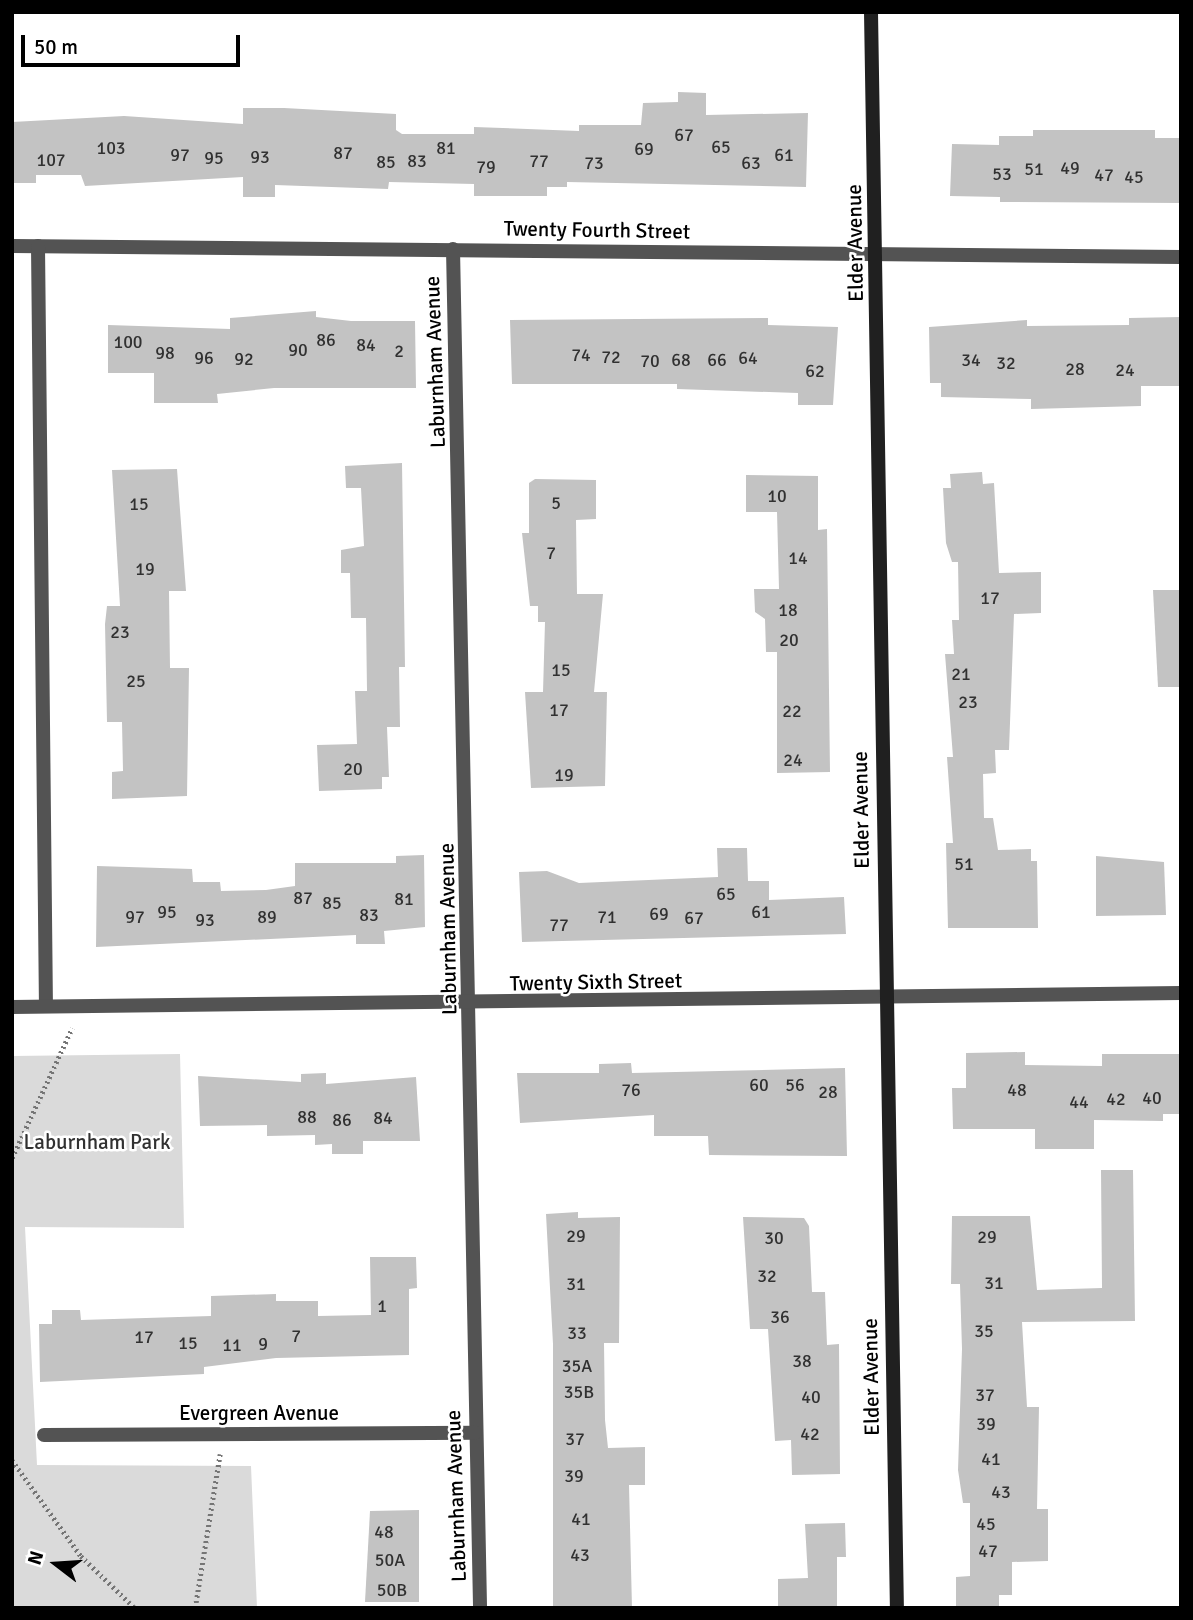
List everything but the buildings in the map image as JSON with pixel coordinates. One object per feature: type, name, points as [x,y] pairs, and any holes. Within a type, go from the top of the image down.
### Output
[{"type":"street","name":"Elder Avenue","points":[[871,12],[883,1000],[897,1608]]},
{"type":"street","name":"Twenty Fourth Street","points":[[12,246],[1181,257]]},
{"type":"street","points":[[38,246],[46,1006]]},
{"type":"street","name":"Laburnham Avenue","points":[[453,249],[471,1004],[475,1433],[480,1608]]},
{"type":"street","name":"Twenty Sixth Street","points":[[12,1007],[883,1000],[1181,993]]},
{"type":"street","name":"Evergreen Avenue","points":[[44,1435],[475,1433]]},
{"type":"path","points":[[12,1158],[72,1028]]},
{"type":"path","points":[[195,1608],[216,1498],[219,1434]]},
{"type":"path","points":[[12,1460],[81,1556],[135,1608]]},
{"type":"green space","name":"Laburnham Park","points":[[180,1054],[184,1228],[25,1227],[37,1465],[251,1466],[257,1608],[12,1608],[12,1056]]}]
